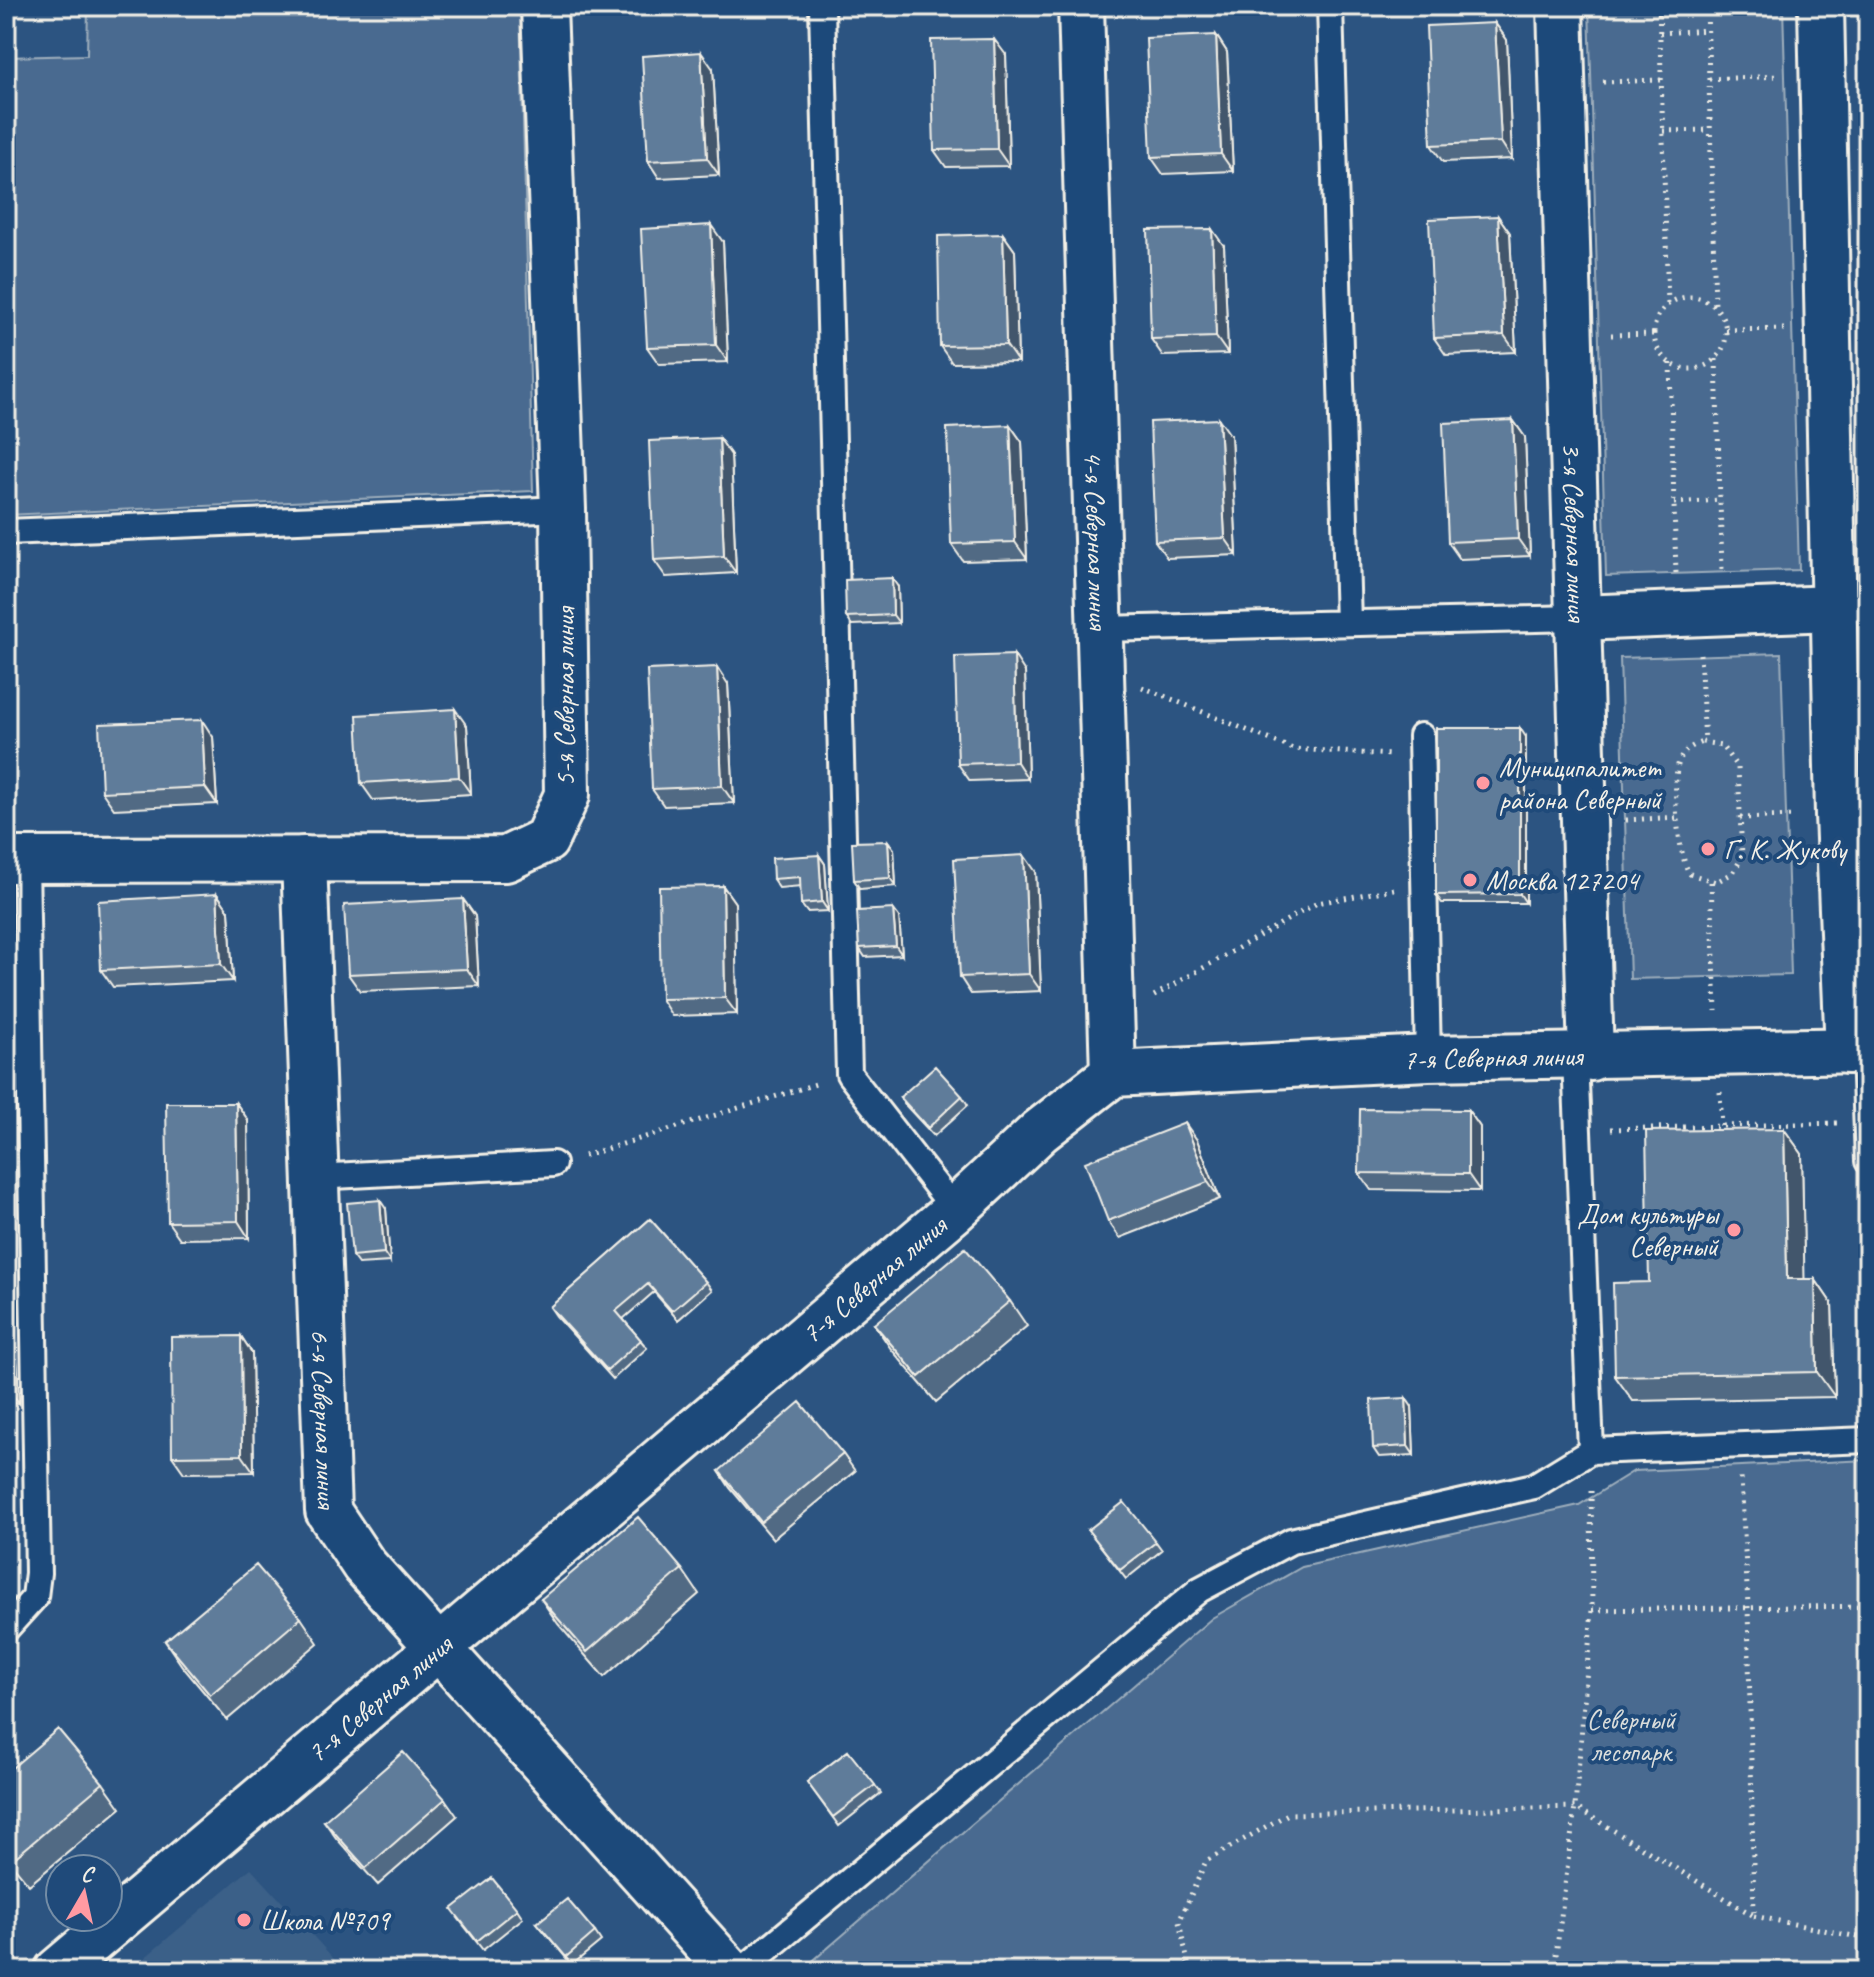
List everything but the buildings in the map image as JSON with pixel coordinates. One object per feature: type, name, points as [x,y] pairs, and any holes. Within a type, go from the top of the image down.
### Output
[{"type":"street","name":"5-я Северная линия","points":[[16,860],[506,859],[546,840],[567,795],[563,509],[544,6]]},
{"type":"street","name":"4-я Северная линия","points":[[1081,6],[1113,1074]]},
{"type":"street","name":"3-я Северная линия","points":[[1560,6],[1585,822],[1583,1058]]},
{"type":"street","points":[[1821,6],[1828,328],[1851,607],[1838,815],[1860,1051]]},
{"type":"street","points":[[1579,618],[1851,607]]},
{"type":"street","name":"6-я Северная линия","points":[[304,859],[328,1511],[364,1565],[730,1971]]},
{"type":"street","name":"7-я Северная линия","points":[[57,1971],[955,1210],[1040,1131],[1113,1074],[1428,1058],[1583,1058],[1860,1051]]},
{"type":"lane","points":[[822,6],[849,1074],[955,1210]]},
{"type":"lane","points":[[1330,6],[1348,623]]},
{"type":"lane","points":[[6,532],[563,509]]},
{"type":"lane","points":[[1100,649],[1348,623],[1579,618]]},
{"type":"lane","points":[[1421,746],[1428,1058]]},
{"type":"lane","points":[[6,1629],[35,1597],[38,1573],[16,860]]},
{"type":"lane","points":[[1860,1051],[1868,1161]]},
{"type":"lane","points":[[1583,1058],[1578,1130],[1591,1451]]},
{"type":"lane","points":[[315,1177],[553,1164]]},
{"type":"lane","points":[[741,1971],[1199,1590],[1291,1541],[1534,1486],[1591,1451],[1868,1440]]},
{"type":"path","points":[[1659,6],[1668,305]]},
{"type":"path","points":[[1707,6],[1715,307],[1726,330],[1725,346],[1716,359],[1694,370],[1670,363],[1656,347],[1654,334],[1656,321],[1668,305],[1691,297],[1715,307]]},
{"type":"path","points":[[1660,33],[1708,30]]},
{"type":"path","points":[[1709,79],[1822,74]]},
{"type":"path","points":[[1563,84],[1661,80]]},
{"type":"path","points":[[1663,131],[1711,130]]},
{"type":"path","points":[[1726,330],[1828,328]]},
{"type":"path","points":[[1700,613],[1720,500],[1716,359]]},
{"type":"path","points":[[1670,363],[1674,503],[1700,613],[1705,742]]},
{"type":"path","points":[[1674,503],[1720,500]]},
{"type":"path","points":[[1100,649],[1293,749],[1421,746]]},
{"type":"path","points":[[1705,742],[1721,745],[1734,759],[1740,818],[1739,866],[1725,879],[1711,882],[1697,879],[1684,866],[1679,817],[1677,769],[1680,759],[1693,745],[1705,742]]},
{"type":"path","points":[[1740,818],[1838,815]]},
{"type":"path","points":[[1585,822],[1679,817]]},
{"type":"path","points":[[1711,882],[1718,1055]]},
{"type":"path","points":[[1112,1020],[1317,903],[1424,883]]},
{"type":"path","points":[[553,1164],[849,1074]]},
{"type":"path","points":[[1578,1130],[1867,1122]]},
{"type":"path","points":[[1739,1445],[1748,1605],[1754,1916]]},
{"type":"path","points":[[1554,1971],[1575,1807],[1592,1610],[1591,1451]]},
{"type":"path","points":[[1592,1610],[1748,1605],[1868,1606]]},
{"type":"path","points":[[1190,1971],[1179,1922],[1206,1861],[1288,1814],[1575,1807],[1754,1916],[1868,1939]]},
{"type":"shaded area","name":"Школа №709","points":[[251,1868],[345,1971],[129,1971]]},
{"type":"green space","points":[[88,6],[520,6],[533,491],[6,515],[6,57],[87,55]]},
{"type":"green space","points":[[1589,6],[1783,6],[1799,570],[1606,576]]},
{"type":"green space","points":[[1781,653],[1791,975],[1630,979],[1620,658]]},
{"type":"green space","name":"Северный лесопарк","points":[[1868,1460],[1868,1971],[801,1971],[1212,1618],[1302,1567],[1579,1505],[1634,1471]]},
{"type":"place","name":"Муниципалитет района Северный","points":[[1483,783]]},
{"type":"place","name":"Г. К. Жукову","points":[[1708,849]]},
{"type":"place","name":"Москва 127204","points":[[1470,880]]},
{"type":"place","name":"Дом культуры Северный","points":[[1734,1230]]},
{"type":"place","name":"Школа №709","points":[[244,1920]]}]
